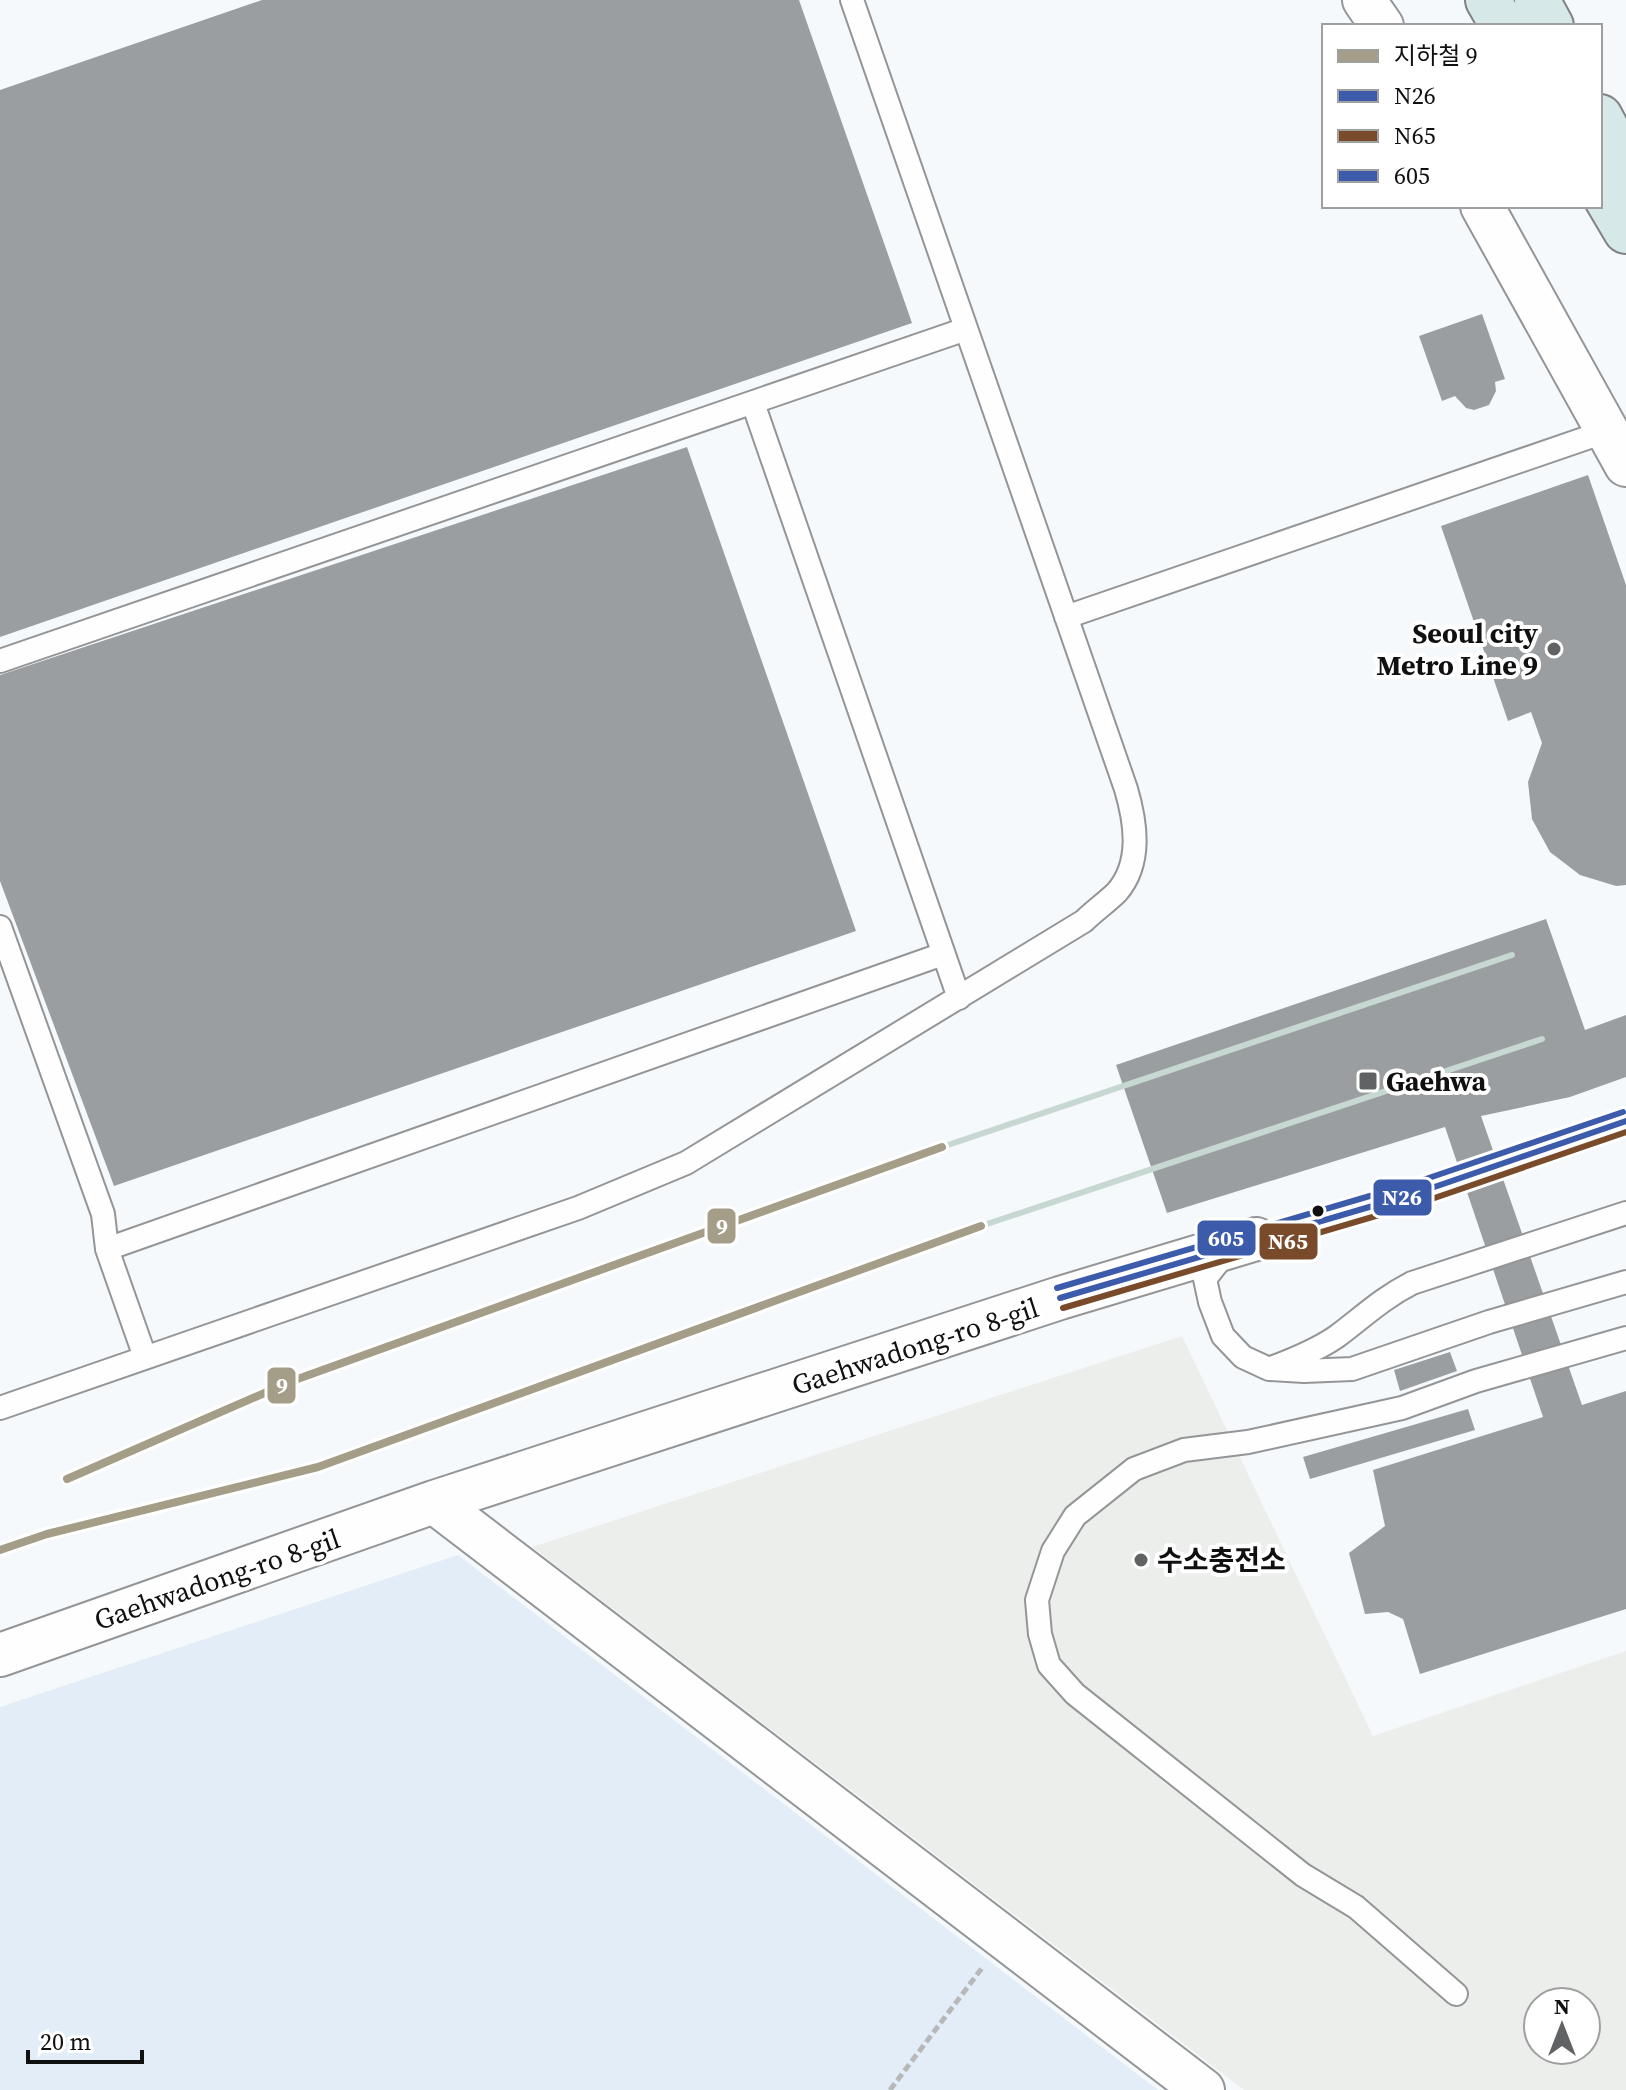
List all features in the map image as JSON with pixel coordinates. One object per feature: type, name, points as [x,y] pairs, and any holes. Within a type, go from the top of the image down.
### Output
[{"type":"highway","points":[[1488,0],[1502,24]]},
{"type":"highway","points":[[1537,0],[1550,24]]},
{"type":"highway","points":[[1602,121],[1626,166]]},
{"type":"highway","points":[[1602,190],[1626,231]]},
{"type":"street","points":[[1364,0],[1381,24]]},
{"type":"street","points":[[1483,208],[1617,448]]},
{"type":"street","name":"Gaehwadong-ro 8-gil","points":[[0,1655],[434,1502],[1060,1298],[1240,1248]]},
{"type":"street","points":[[434,1502],[1203,2090]]},
{"type":"lane","points":[[0,1408],[578,1208],[686,1163],[1084,921],[1119,890],[1135,854],[1134,817],[1130,803],[852,0]]},
{"type":"lane","points":[[0,661],[966,329]]},
{"type":"lane","points":[[753,403],[959,998]]},
{"type":"lane","points":[[1066,617],[1617,448]]},
{"type":"lane","points":[[0,927],[103,1214],[107,1249],[145,1357]]},
{"type":"lane","points":[[107,1249],[943,954]]},
{"type":"lane","name":"Gaehwadong-ro 8-gil","points":[[1240,1248],[1417,1193],[1626,1121]]},
{"type":"lane","points":[[1269,1369],[1335,1338],[1385,1296],[1412,1283],[1626,1213]]},
{"type":"lane","points":[[1240,1248],[1205,1279],[1210,1302],[1223,1336],[1243,1357],[1269,1369],[1352,1369],[1489,1322],[1626,1282]]},
{"type":"lane","points":[[1456,1994],[1356,1907],[1303,1875],[1075,1694],[1049,1665],[1040,1634],[1037,1600],[1053,1551],[1075,1516],[1134,1469],[1184,1450],[1248,1442],[1402,1408],[1476,1381],[1626,1338]]},
{"type":"path","points":[[890,2090],[1005,1939]]},
{"type":"shaded area","points":[[1182,1336],[1373,1736],[1626,1651],[1626,2090],[1244,2090],[532,1547]]},
{"type":"shaded area","points":[[458,1555],[1158,2090],[0,2090],[0,1707]]},
{"type":"building","points":[[262,0],[799,0],[912,323],[0,637],[0,90]]},
{"type":"building","points":[[1482,314],[1505,379],[1495,382],[1496,391],[1489,405],[1474,410],[1466,408],[1455,396],[1442,401],[1419,336]]},
{"type":"building","points":[[687,447],[856,931],[114,1186],[0,881],[0,675]]},
{"type":"building","name":"Seoul city Metro Line 9","points":[[1588,475],[1626,585],[1626,885],[1616,886],[1580,875],[1550,852],[1532,819],[1528,782],[1542,743],[1531,712],[1508,721],[1441,526]]},
{"type":"building","points":[[1546,919],[1585,1030],[1626,1015],[1626,1077],[1570,1097],[1481,1116],[1582,1405],[1626,1391],[1626,1609],[1420,1674],[1403,1619],[1388,1612],[1365,1614],[1349,1553],[1385,1526],[1373,1470],[1543,1417],[1445,1127],[1167,1213],[1116,1065]]},
{"type":"building","points":[[1450,1352],[1457,1371],[1400,1391],[1394,1370]]},
{"type":"building","points":[[1468,1409],[1475,1430],[1310,1479],[1303,1457]]},
{"type":"railway","points":[[942,1147],[1512,955]]},
{"type":"railway","points":[[981,1226],[1542,1039]]},
{"type":"metro line","name":"9","points":[[67,1479],[292,1381],[942,1147]]},
{"type":"metro line","name":"9","points":[[0,1550],[47,1534],[318,1467],[981,1226]]},
{"type":"transit line","name":"605","points":[[1057,1288],[1414,1183],[1623,1112]]},
{"type":"transit line","name":"N26","points":[[1060,1298],[1417,1193],[1626,1121]]},
{"type":"transit line","name":"N65","points":[[1063,1308],[1420,1203],[1626,1132]]},
{"type":"place","name":"Seoul city Metro Line 9","points":[[1554,649]]},
{"type":"place","name":"Gaehwa","points":[[1368,1081]]},
{"type":"place","name":"수소충전소","points":[[1141,1560]]}]
